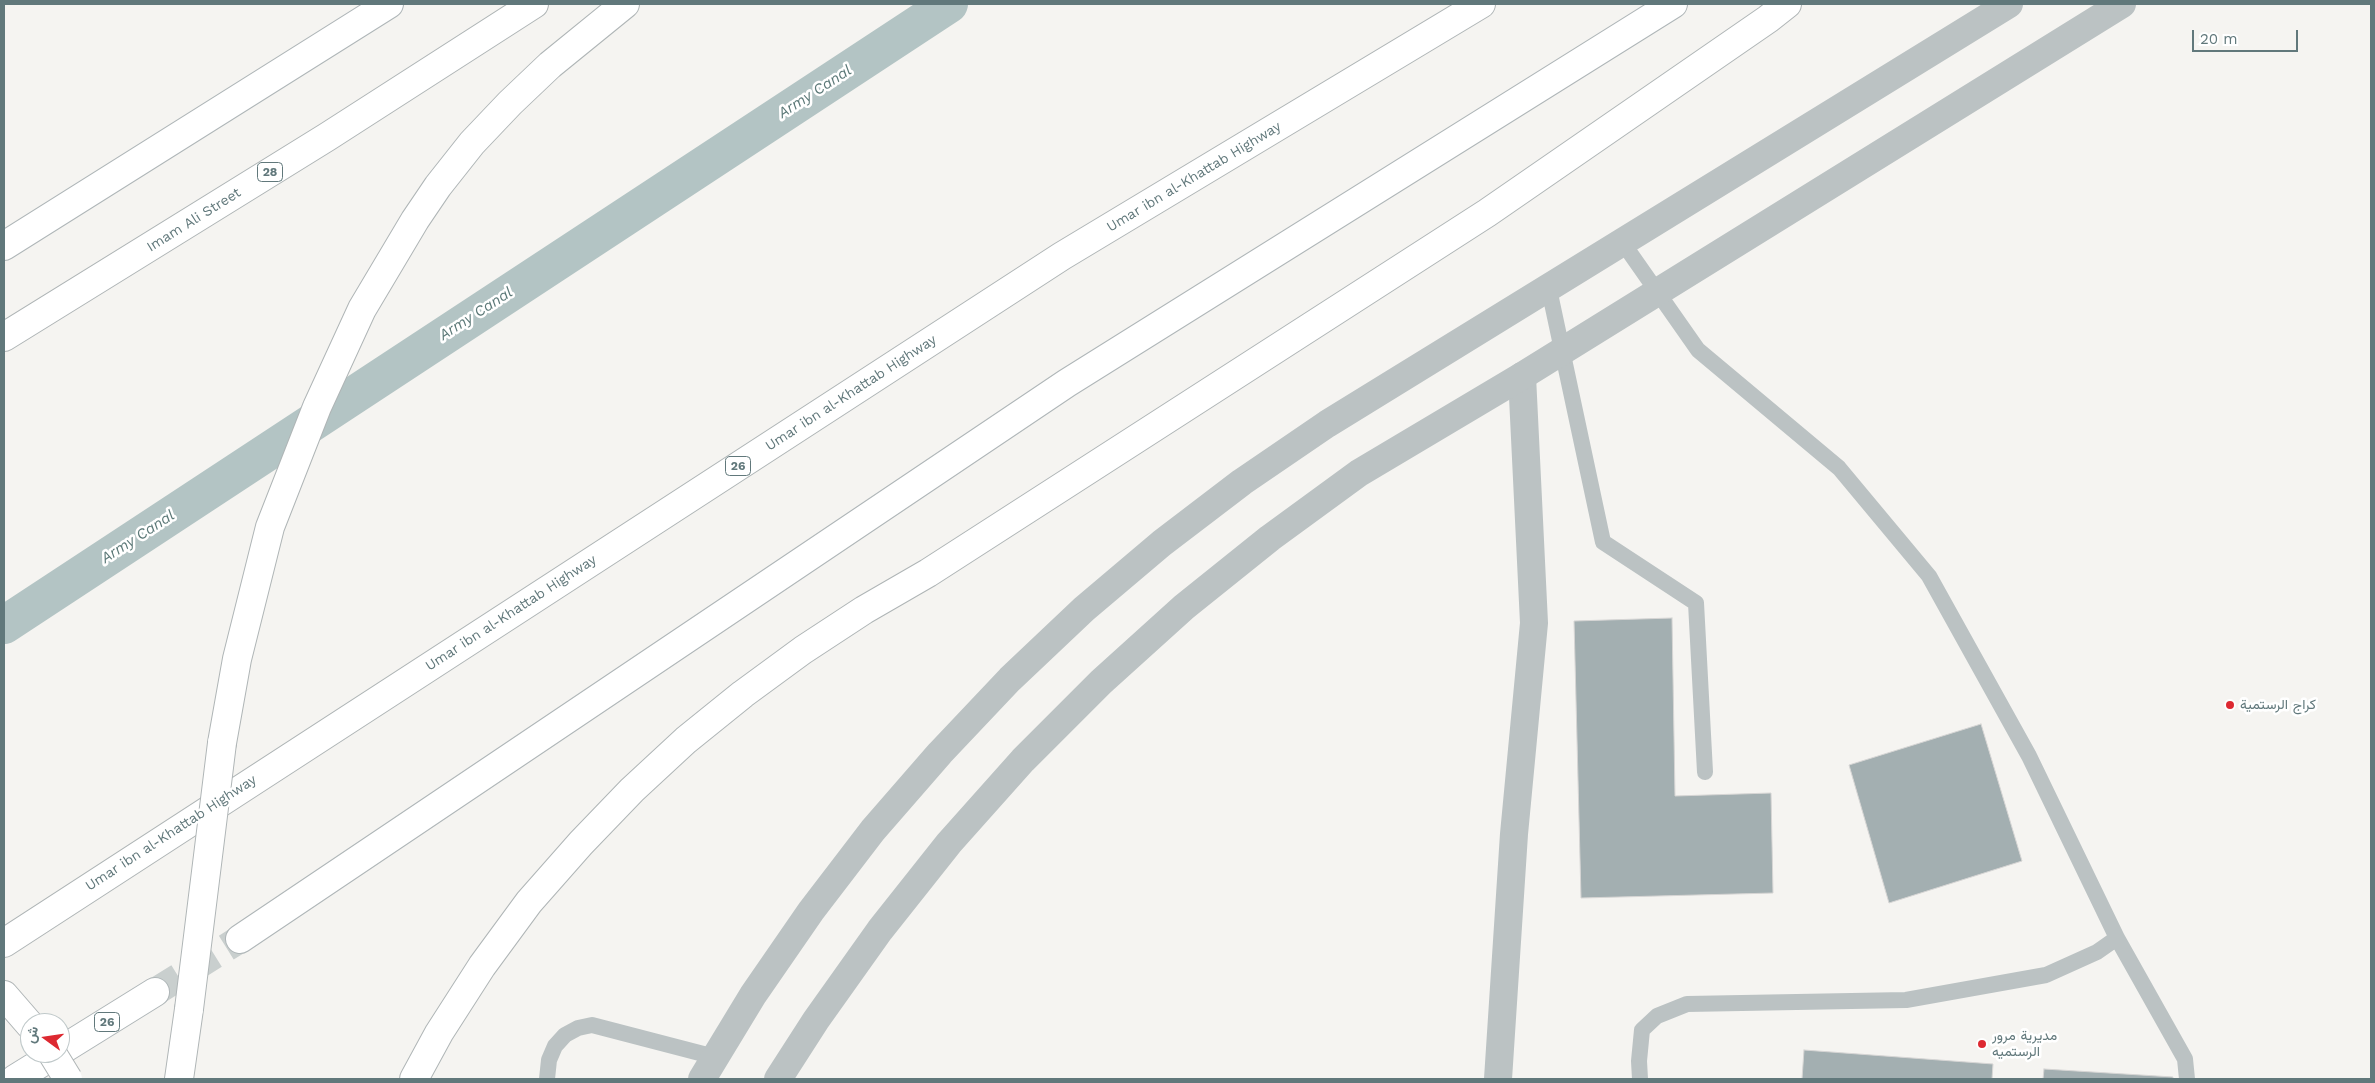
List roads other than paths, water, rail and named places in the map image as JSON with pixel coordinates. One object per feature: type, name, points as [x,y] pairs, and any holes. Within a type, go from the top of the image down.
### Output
[{"type":"main road","points":[[4,246],[389,4]]},
{"type":"main road","name":"Imam Ali Street","points":[[4,337],[327,137],[534,4]]},
{"type":"main road","points":[[179,1079],[222,743],[236,659],[270,526],[316,407],[362,309],[438,186],[472,143],[510,103],[557,59],[625,4]]},
{"type":"main road","name":"Umar ibn al-Khattab Highway","points":[[4,943],[1062,256],[1481,4]]},
{"type":"main road","points":[[240,939],[1067,383],[1673,4]]},
{"type":"main road","points":[[414,1079],[439,1034],[482,966],[529,902],[581,843],[632,790],[686,740],[743,694],[803,650],[857,615],[936,568],[1487,213],[1787,4]]},
{"type":"main road","name":"26","points":[[70,1045],[155,992]]},
{"type":"main road","points":[[4,995],[20,1013]]},
{"type":"main road","name":"26","points":[[15,1079],[41,1063]]},
{"type":"main road","points":[[58,1063],[68,1079]]},
{"type":"street","points":[[708,1068],[753,995],[811,911],[873,830],[940,753],[1010,679],[1084,609],[1162,543],[1242,482],[1327,424],[2009,4]]},
{"type":"street","points":[[778,1079],[816,1020],[880,930],[949,843],[1023,760],[1101,682],[1184,608],[1277,533],[1359,473],[1522,376],[2122,4]]},
{"type":"street","points":[[1498,1079],[1514,834],[1534,623],[1522,376]]},
{"type":"lane","points":[[1623,243],[1698,350],[1839,468],[1929,576],[2029,756],[2117,938],[2185,1059],[2187,1079]]},
{"type":"lane","points":[[1548,289],[1603,542],[1696,603],[1705,772]]},
{"type":"lane","points":[[1640,1079],[1639,1061],[1642,1030],[1657,1016],[1687,1004],[1906,1000],[2046,975],[2098,952],[2117,938]]},
{"type":"lane","points":[[547,1079],[549,1060],[555,1046],[565,1035],[578,1028],[592,1025],[708,1068]]},
{"type":"waterway","name":"Army Canal","points":[[4,625],[949,4]]},
{"type":"tunnel","points":[[155,992],[240,939]]},
{"type":"place","name":"كراج الرستمية","points":[[2230,705]]},
{"type":"place","name":"مديرية مرور الرستميه","points":[[1982,1044]]}]
